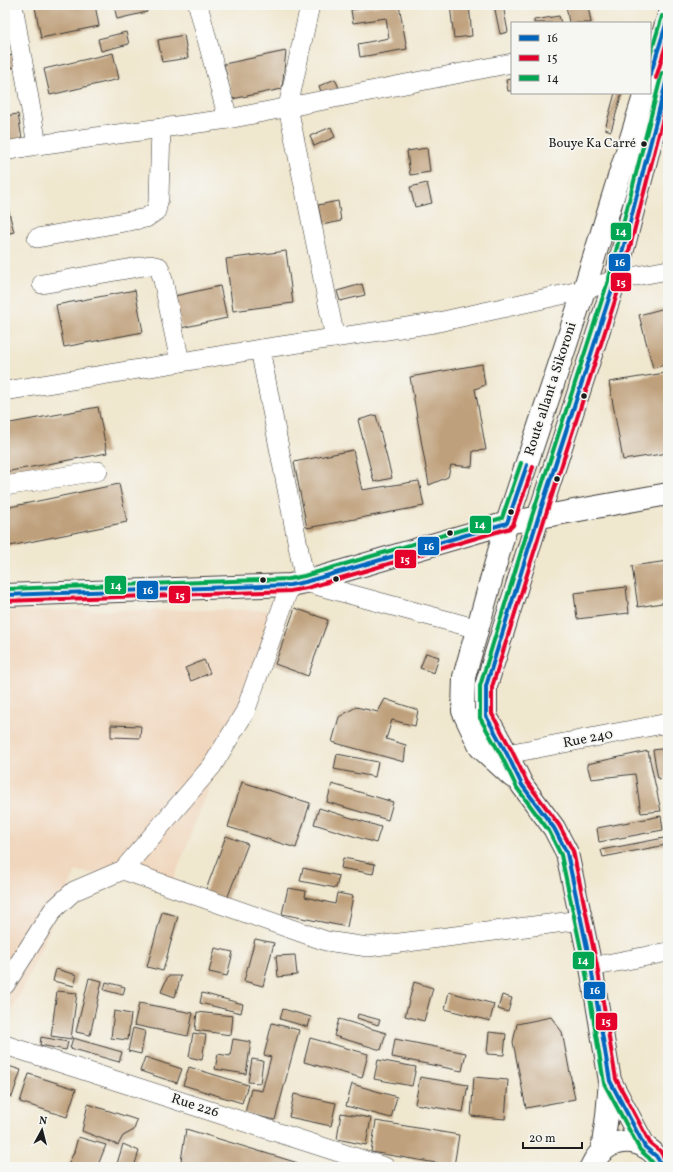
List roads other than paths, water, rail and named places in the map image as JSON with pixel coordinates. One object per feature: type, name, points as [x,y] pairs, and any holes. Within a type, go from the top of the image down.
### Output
[{"type":"street","points":[[13,5],[37,145]]},
{"type":"street","points":[[198,5],[228,119]]},
{"type":"street","points":[[310,5],[288,107],[335,338]]},
{"type":"street","points":[[651,72],[662,30]]},
{"type":"street","points":[[5,151],[37,145],[228,119],[511,63]]},
{"type":"street","points":[[500,756],[486,716],[486,686],[538,518],[615,280],[668,75]]},
{"type":"street","name":"Route allant a Sikoroni","points":[[610,1081],[591,966],[567,853],[554,828],[500,756],[480,747],[463,711],[464,677],[508,523],[584,290],[645,94]]},
{"type":"street","points":[[37,238],[146,218],[156,211],[159,198],[161,128]]},
{"type":"street","points":[[42,284],[150,265],[159,267],[180,362]]},
{"type":"street","points":[[5,391],[260,349],[434,323],[584,290],[615,280],[668,270]]},
{"type":"street","points":[[5,985],[52,910],[74,891],[123,870],[212,766],[246,712],[297,584],[260,349]]},
{"type":"street","points":[[5,486],[98,471]]},
{"type":"street","points":[[5,595],[297,584],[508,523],[668,494]]},
{"type":"street","points":[[297,584],[478,629]]},
{"type":"street","name":"Rue 240","points":[[500,756],[668,723]]},
{"type":"street","points":[[123,870],[326,941],[368,947],[581,920]]},
{"type":"street","points":[[591,966],[668,952]]},
{"type":"street","name":"Rue 226","points":[[5,1045],[385,1167]]},
{"type":"street","points":[[610,1081],[659,1158]]},
{"type":"street","points":[[597,1159],[607,1116],[610,1081]]},
{"type":"street","points":[[597,1159],[610,1146],[628,1142],[637,1143],[659,1158]]},
{"type":"place","name":"Bouye Ka Carré","points":[[644,144]]}]
